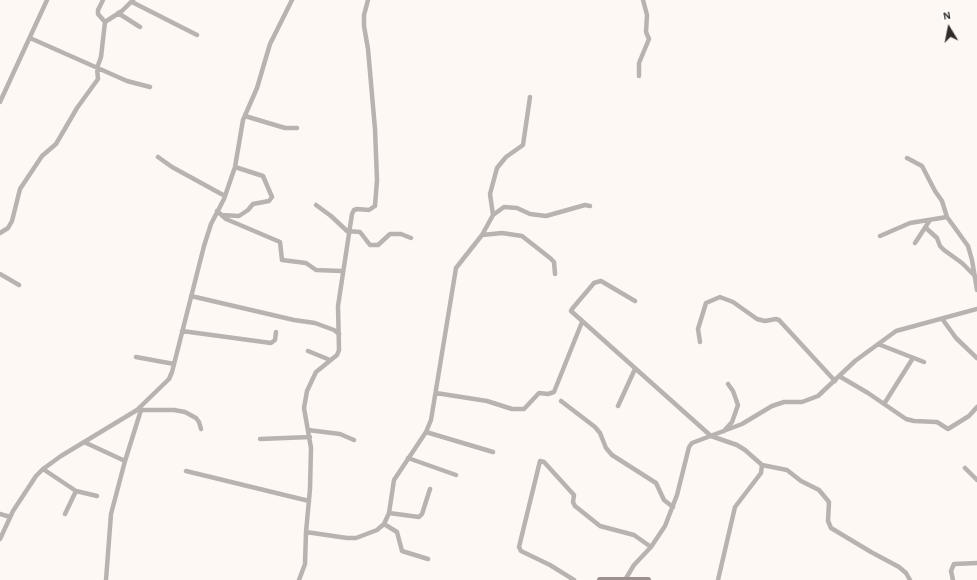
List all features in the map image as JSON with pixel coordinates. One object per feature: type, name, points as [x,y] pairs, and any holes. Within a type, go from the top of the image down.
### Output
[{"type":"street","points":[[0,102],[47,0]]},
{"type":"street","points":[[0,233],[8,228],[12,221],[20,189],[42,156],[56,144],[81,102],[98,79],[97,68],[101,57],[105,22],[98,14],[103,0]]},
{"type":"street","points":[[0,539],[10,517],[36,476],[43,469],[84,442],[139,410],[169,379],[204,246],[219,213],[234,167],[245,116],[257,88],[270,44],[292,0]]},
{"type":"street","points":[[299,580],[305,564],[309,501],[311,448],[304,408],[307,392],[316,372],[337,355],[339,350],[338,306],[342,271],[346,258],[349,231],[354,210],[373,209],[376,201],[375,129],[368,49],[364,26],[364,15],[368,0]]},
{"type":"street","points":[[639,76],[639,63],[649,39],[646,32],[647,16],[643,0]]},
{"type":"street","points":[[105,22],[122,11],[132,1],[197,35]]},
{"type":"street","points":[[118,13],[140,27]]},
{"type":"street","points":[[30,38],[127,82],[150,87]]},
{"type":"street","points":[[493,215],[490,194],[495,174],[500,162],[523,145],[530,97]]},
{"type":"street","points":[[245,116],[285,128],[298,128]]},
{"type":"street","points":[[158,157],[172,167],[225,196]]},
{"type":"street","points":[[907,158],[922,166],[942,201],[947,217],[968,246],[976,277],[977,290]]},
{"type":"street","points":[[219,213],[239,216],[248,210],[253,204],[268,201],[272,197],[262,176],[234,167]]},
{"type":"street","points":[[306,532],[356,538],[377,530],[384,524],[389,513],[394,480],[426,432],[432,415],[456,268],[482,235],[493,215],[504,206],[517,208],[530,214],[546,216],[585,205],[590,206]]},
{"type":"street","points":[[316,206],[331,216],[344,229],[360,232],[370,245],[374,246],[384,241],[390,234],[401,234],[411,238]]},
{"type":"street","points":[[219,213],[233,223],[280,242],[282,260],[306,263],[316,270],[342,271]]},
{"type":"street","points":[[880,236],[910,223],[947,217]]},
{"type":"street","points":[[915,243],[930,220]]},
{"type":"street","points":[[926,228],[937,238],[940,246],[944,250],[962,263],[976,277]]},
{"type":"street","points":[[482,235],[502,233],[522,236],[554,262],[555,274]]},
{"type":"street","points":[[0,274],[19,285]]},
{"type":"street","points":[[635,301],[601,281],[594,283],[572,308],[573,314],[711,436],[737,445],[762,465],[787,470],[819,490],[829,502],[828,521],[831,528],[899,567],[906,573],[910,580]]},
{"type":"street","points":[[191,296],[294,320],[316,323],[334,330],[339,334]]},
{"type":"street","points":[[700,342],[698,329],[706,303],[720,297],[733,302],[757,319],[765,321],[776,319],[779,320],[835,381]]},
{"type":"street","points":[[625,580],[639,559],[651,547],[666,526],[673,507],[689,447],[697,440],[742,424],[772,406],[784,402],[810,400],[818,396],[839,376],[896,331],[943,320],[977,309]]},
{"type":"street","points":[[943,320],[956,338],[977,358]]},
{"type":"street","points":[[436,393],[487,401],[512,409],[524,409],[539,393],[548,394],[554,392],[582,322]]},
{"type":"street","points":[[182,331],[271,343],[275,340],[276,332]]},
{"type":"street","points":[[878,344],[924,362]]},
{"type":"street","points":[[308,351],[330,360]]},
{"type":"street","points":[[136,357],[174,364]]},
{"type":"street","points":[[884,404],[913,358]]},
{"type":"street","points":[[618,406],[635,369]]},
{"type":"street","points":[[839,376],[868,393],[906,419],[914,421],[937,422],[948,429],[969,416],[977,407]]},
{"type":"street","points":[[724,431],[732,422],[738,405],[735,395],[728,384]]},
{"type":"street","points":[[561,401],[595,427],[600,433],[606,448],[612,455],[656,483],[664,500],[673,507]]},
{"type":"street","points":[[139,410],[174,410],[185,412],[200,422],[201,429]]},
{"type":"street","points":[[106,580],[109,525],[139,410]]},
{"type":"street","points":[[308,430],[334,433],[354,440]]},
{"type":"street","points":[[426,432],[493,452]]},
{"type":"street","points":[[260,439],[310,437]]},
{"type":"street","points":[[84,442],[125,461]]},
{"type":"street","points":[[408,458],[456,475]]},
{"type":"street","points":[[574,580],[550,565],[521,550],[519,547],[540,461],[544,462],[574,495],[574,502],[576,506],[600,526],[634,535],[651,547]]},
{"type":"street","points":[[718,580],[736,507],[761,473],[762,465]]},
{"type":"street","points":[[965,468],[977,480]]},
{"type":"street","points":[[43,469],[76,491],[98,496]]},
{"type":"street","points":[[186,471],[309,501]]},
{"type":"street","points":[[389,513],[419,517],[422,514],[430,489]]},
{"type":"street","points":[[65,514],[76,491]]},
{"type":"street","points":[[0,514],[10,517]]},
{"type":"street","points":[[384,524],[397,532],[402,551],[428,559]]},
{"type":"street","points":[[954,580],[951,571],[954,564],[977,563]]},
{"type":"street","points":[[600,580],[648,580]]}]
